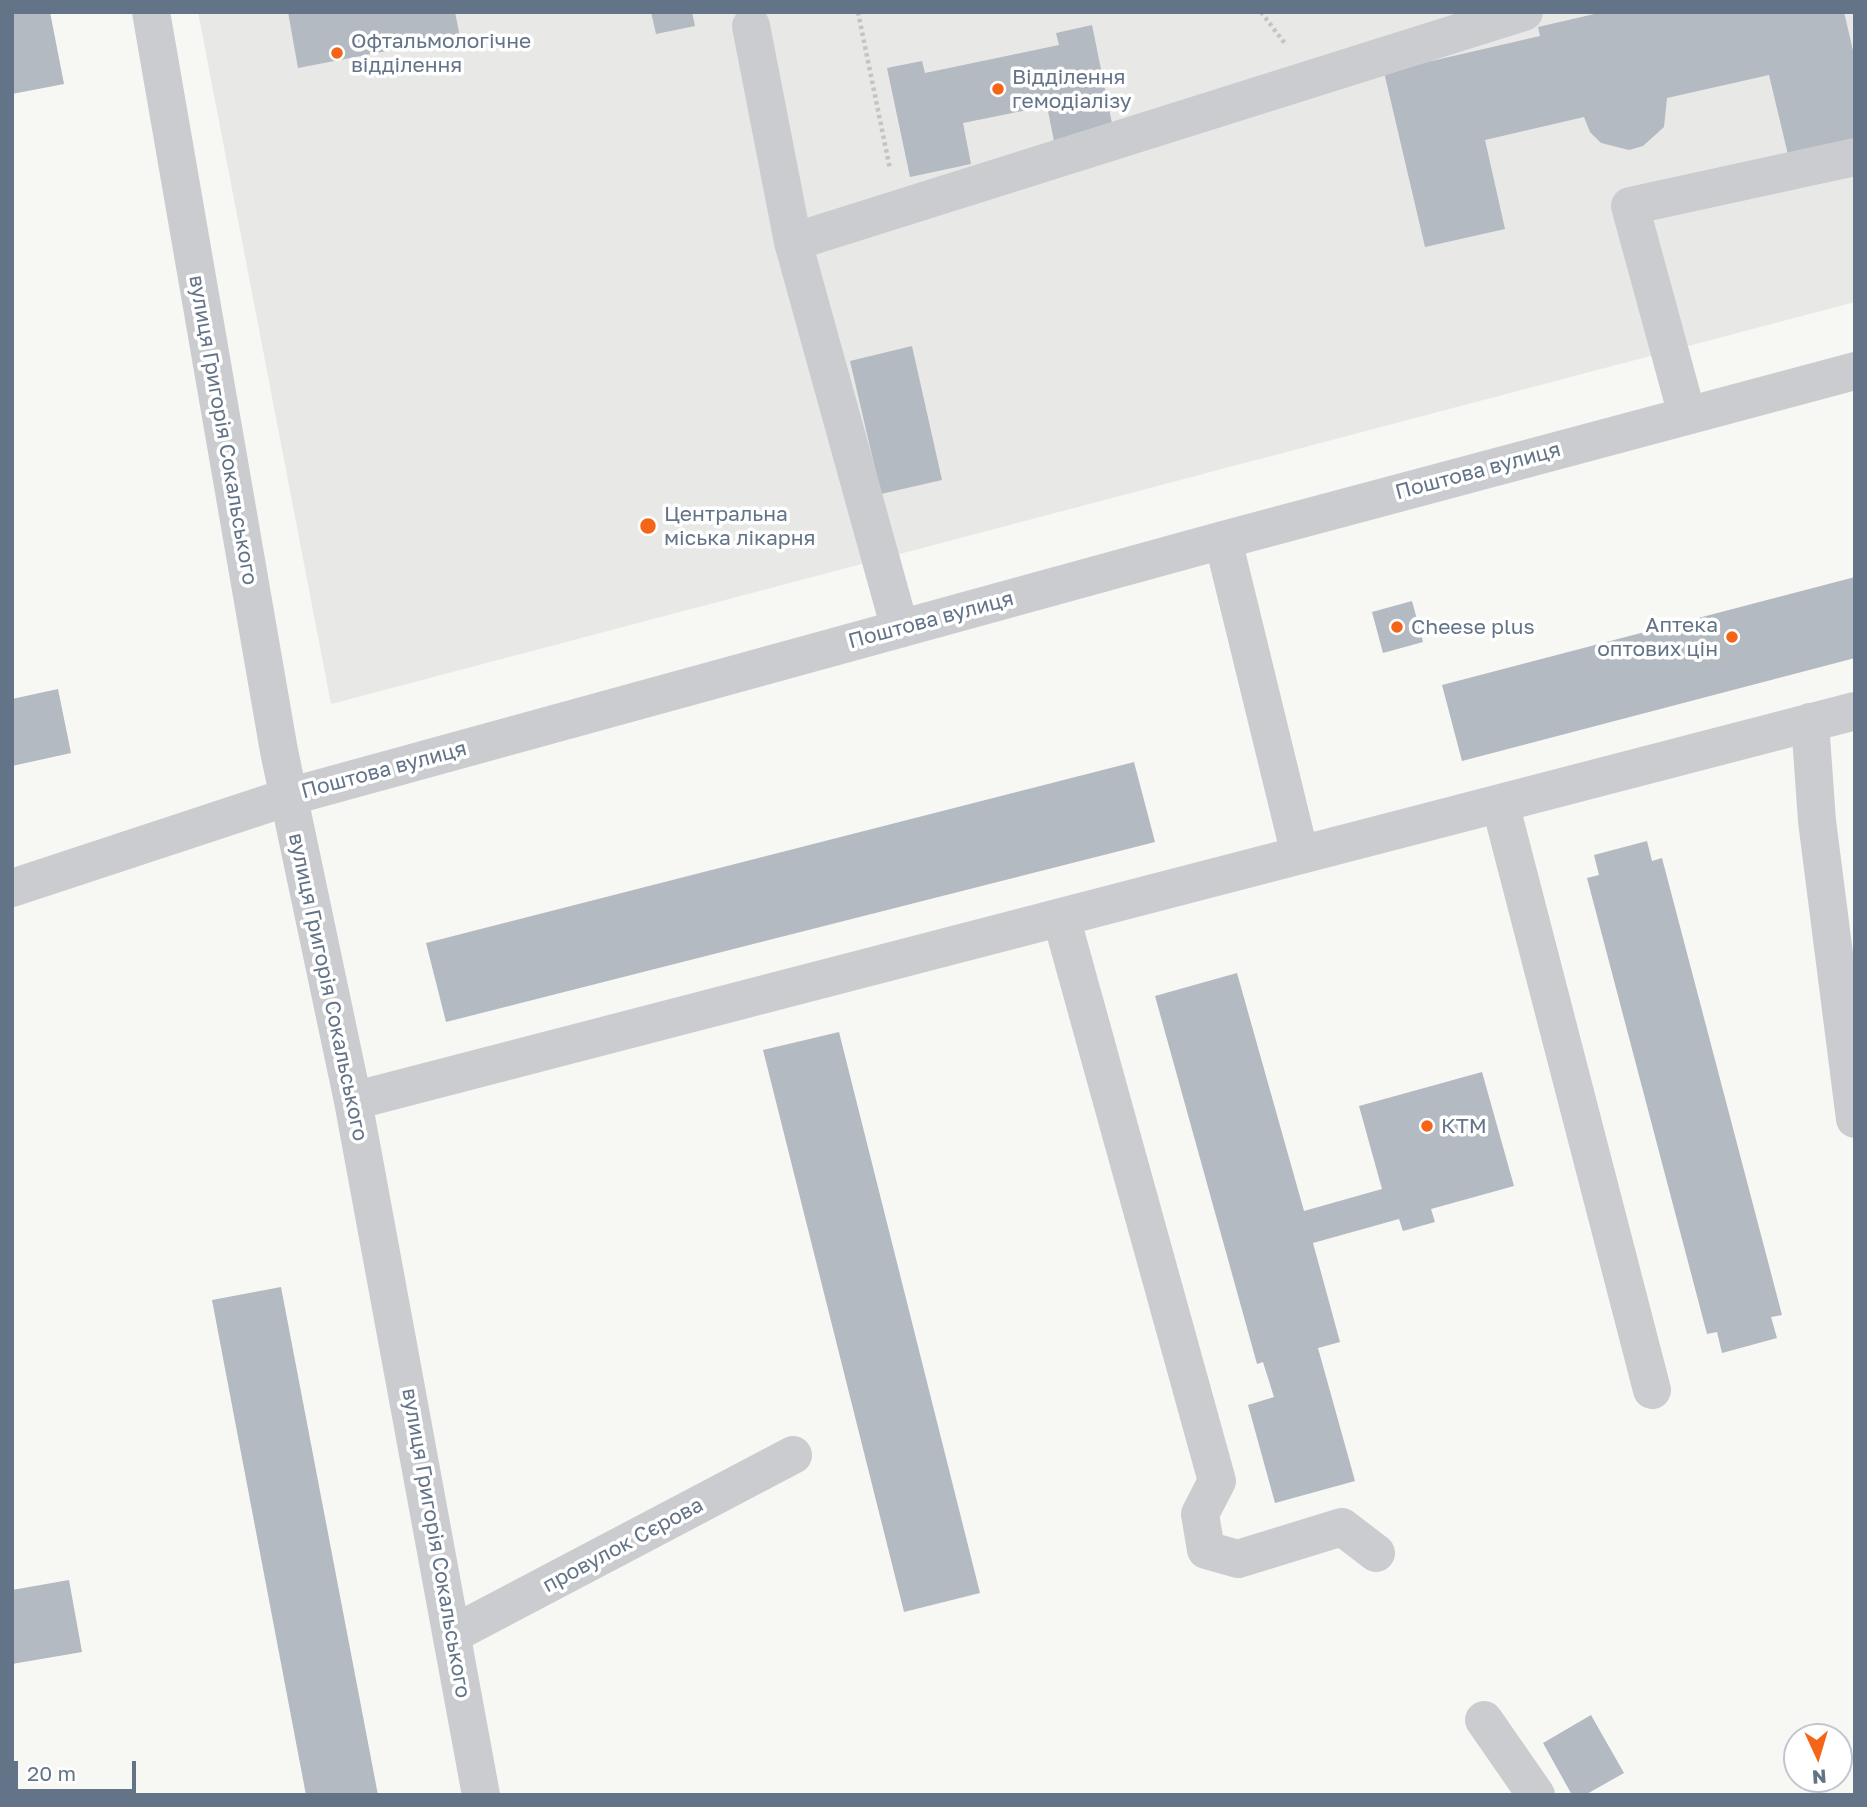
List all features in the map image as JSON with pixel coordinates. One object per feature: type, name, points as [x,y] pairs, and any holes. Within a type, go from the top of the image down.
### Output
[{"type":"street","name":"вулиця Григорія Сокальського","points":[[150,12],[288,797],[353,1101],[481,1795]]},
{"type":"street","points":[[793,242],[1524,12]]},
{"type":"street","points":[[751,26],[793,242],[900,629]]},
{"type":"street","points":[[1687,415],[1630,206],[1855,157]]},
{"type":"street","name":"Поштова вулиця","points":[[12,888],[288,797],[1223,540],[1855,371]]},
{"type":"street","points":[[1223,540],[1300,855]]},
{"type":"street","points":[[353,1101],[1855,711]]},
{"type":"street","points":[[1810,722],[1817,821],[1855,1119]]},
{"type":"street","points":[[1500,803],[1652,1390]]},
{"type":"street","points":[[1060,917],[1217,1481],[1200,1514],[1206,1550],[1238,1559],[1342,1527],[1376,1553]]},
{"type":"street","name":"провулок Сєрова","points":[[453,1634],[793,1455]]},
{"type":"street","points":[[1484,1720],[1536,1795]]},
{"type":"path","points":[[858,12],[898,209]]},
{"type":"shaded area","name":"Центральна міська лікарня","points":[[198,12],[1855,12],[1855,302],[331,704]]},
{"type":"building","points":[[12,12],[50,12],[64,84],[12,94]]},
{"type":"building","name":"Офтальмологічне відділення","points":[[288,12],[455,12],[460,37],[298,68]]},
{"type":"building","points":[[651,12],[692,12],[695,26],[656,34]]},
{"type":"building","points":[[1603,12],[1844,12],[1855,59],[1855,148],[1790,163],[1769,75],[1667,98],[1664,127],[1643,146],[1629,150],[1601,143],[1590,132],[1584,117],[1485,140],[1505,229],[1425,247],[1384,72],[1540,36],[1538,27]]},
{"type":"building","name":"Відділення гемодіалізу","points":[[1092,25],[1114,133],[1055,146],[1047,106],[963,123],[971,164],[910,177],[887,68],[922,61],[925,73],[1059,45],[1056,33]]},
{"type":"building","points":[[912,346],[942,480],[881,494],[850,361]]},
{"type":"building","points":[[1855,577],[1855,658],[1462,761],[1442,685]]},
{"type":"building","name":"Cheese plus","points":[[1412,601],[1423,642],[1383,653],[1372,612]]},
{"type":"building","points":[[58,689],[71,753],[12,766],[12,699]]},
{"type":"building","points":[[1134,762],[1155,842],[446,1022],[426,943]]},
{"type":"building","points":[[1647,841],[1652,861],[1662,858],[1782,1315],[1771,1317],[1777,1338],[1722,1353],[1717,1332],[1707,1334],[1587,878],[1599,875],[1594,855]]},
{"type":"building","points":[[1237,973],[1304,1211],[1382,1189],[1359,1106],[1482,1072],[1514,1186],[1431,1209],[1435,1222],[1403,1231],[1399,1219],[1313,1243],[1340,1342],[1318,1348],[1355,1481],[1275,1503],[1248,1405],[1274,1397],[1263,1362],[1257,1364],[1155,996]]},
{"type":"building","points":[[839,1032],[980,1593],[904,1612],[763,1050]]},
{"type":"building","points":[[281,1287],[378,1795],[306,1795],[212,1300]]},
{"type":"building","points":[[69,1580],[82,1652],[12,1664],[12,1590]]},
{"type":"building","points":[[1591,1715],[1624,1773],[1585,1795],[1572,1795],[1543,1743]]},
{"type":"place","name":"Офтальмологічне відділення","points":[[337,53]]},
{"type":"place","name":"Відділення гемодіалізу","points":[[998,89]]},
{"type":"place","name":"Центральна міська лікарня","points":[[648,526]]},
{"type":"place","name":"Cheese plus","points":[[1397,627]]},
{"type":"place","name":"Аптека оптових цін","points":[[1732,637]]},
{"type":"place","name":"КТМ","points":[[1427,1126]]}]
